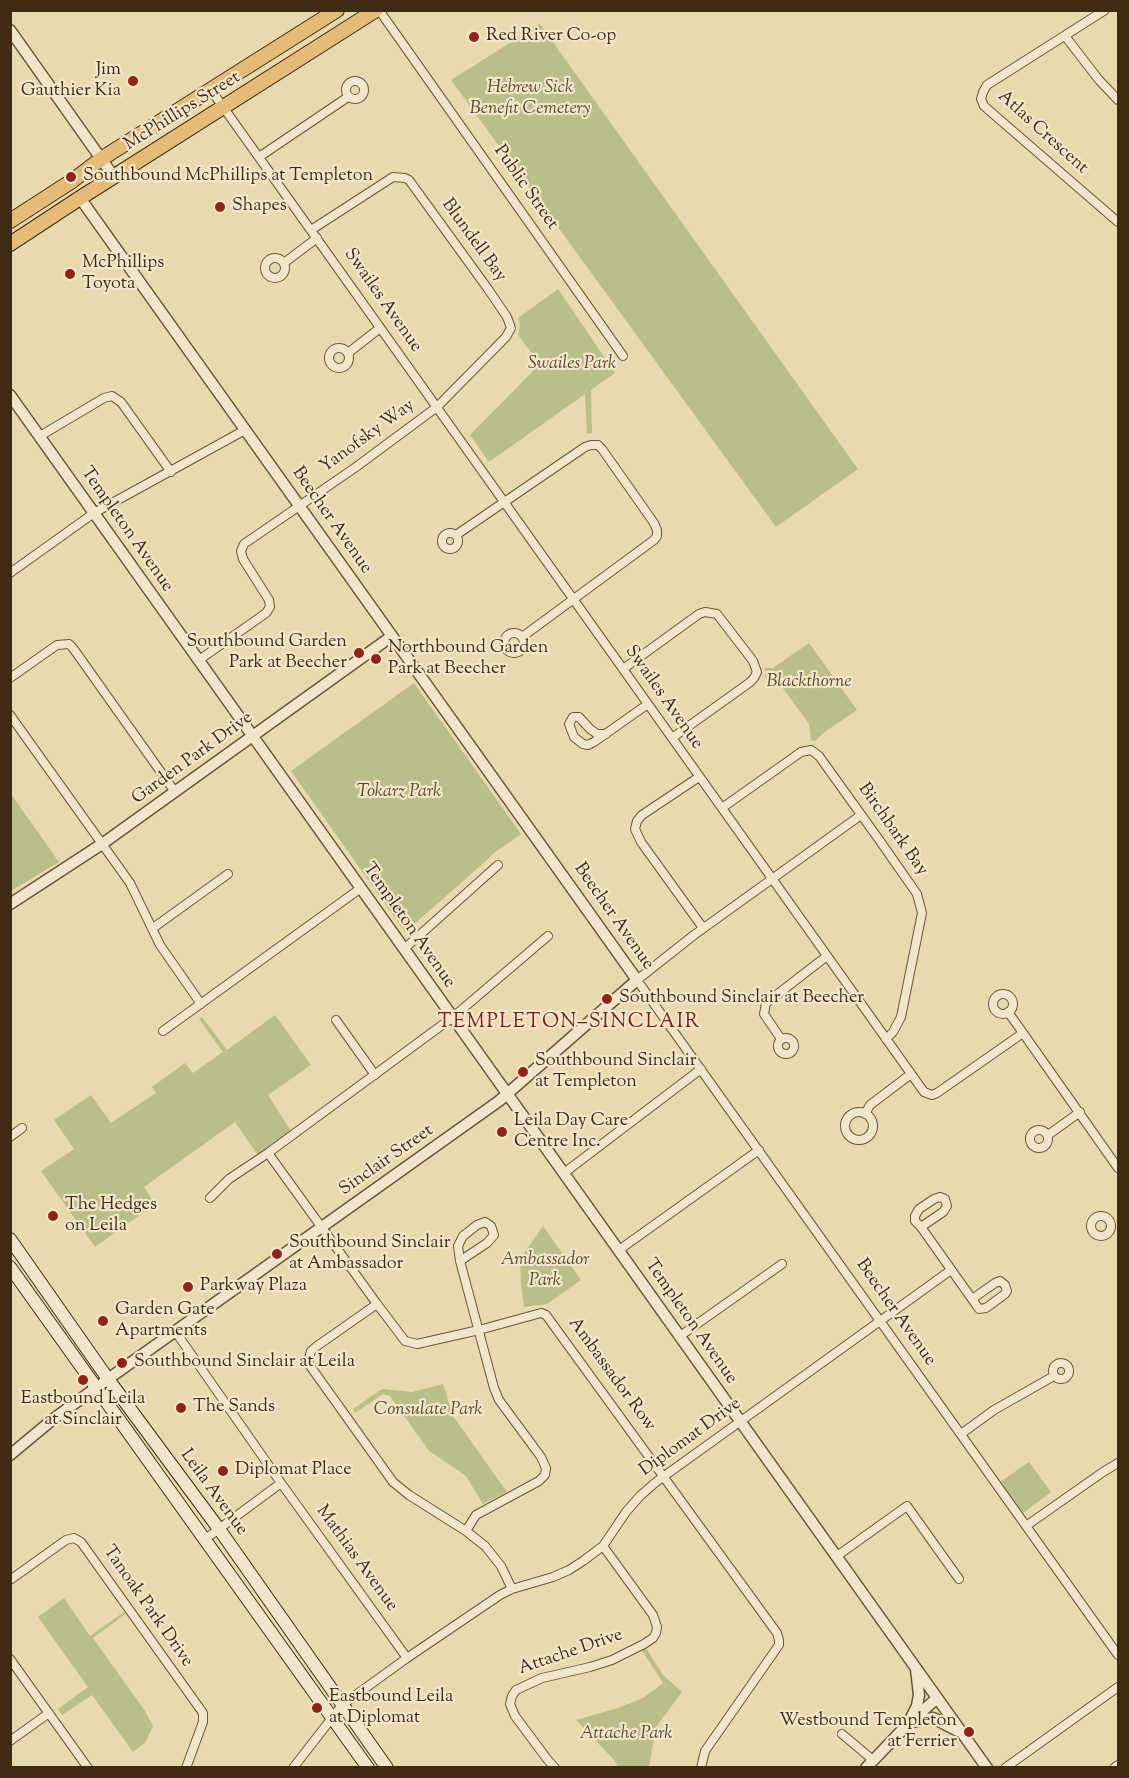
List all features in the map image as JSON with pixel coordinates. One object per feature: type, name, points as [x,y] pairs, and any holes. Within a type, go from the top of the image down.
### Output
[{"type":"main road","name":"McPhillips Street","points":[[10,221],[72,181],[101,159],[338,10]]},
{"type":"main road","name":"McPhillips Street","points":[[10,244],[378,10]]},
{"type":"main road","name":"Leila Avenue","points":[[10,1239],[387,1767]]},
{"type":"main road","name":"Leila Avenue","points":[[10,1267],[368,1767]]},
{"type":"street","name":"Public Street","points":[[378,10],[623,356]]},
{"type":"street","name":"Atlas Crescent","points":[[1105,10],[987,85],[981,96],[982,103],[1119,222]]},
{"type":"street","points":[[10,30],[114,177]]},
{"type":"street","points":[[1065,36],[1099,80],[1119,100]]},
{"type":"street","name":"Swailes Avenue","points":[[211,90],[924,1092],[932,1095],[1023,1033]]},
{"type":"street","points":[[259,157],[348,97]]},
{"type":"street","name":"Blundell Bay","points":[[311,230],[393,177],[400,176],[409,180],[488,289],[510,322],[509,333],[436,407]]},
{"type":"street","name":"Beecher Avenue","points":[[80,198],[1119,1655]]},
{"type":"street","points":[[284,263],[317,238]]},
{"type":"street","points":[[348,353],[380,328]]},
{"type":"street","name":"Templeton Avenue","points":[[11,395],[987,1767]]},
{"type":"street","points":[[40,436],[104,398],[112,396],[121,402],[171,472]]},
{"type":"street","name":"Yanofsky Way","points":[[199,660],[270,608],[269,600],[243,559],[241,550],[244,544],[366,460],[436,407]]},
{"type":"street","points":[[11,570],[94,513],[246,430]]},
{"type":"street","points":[[456,535],[591,445],[598,446],[654,522],[657,530],[654,540],[522,637]]},
{"type":"street","points":[[622,669],[705,612],[717,614],[753,661],[757,672],[749,683],[672,738]]},
{"type":"street","name":"Garden Park Drive","points":[[10,904],[102,844],[392,636]]},
{"type":"street","points":[[10,678],[57,645],[69,644],[175,792]]},
{"type":"street","points":[[606,734],[648,704]]},
{"type":"street","points":[[10,715],[130,883],[160,945],[201,1004]]},
{"type":"street","name":"Birchbark Bay","points":[[722,808],[801,752],[811,750],[819,756],[861,815],[916,894],[922,913],[901,1017],[893,1032],[886,1039]]},
{"type":"street","points":[[699,777],[642,815],[635,829],[641,842],[703,928]]},
{"type":"street","name":"Sinclair Street","points":[[10,1455],[52,1420],[108,1379],[508,1094],[637,980],[703,928],[861,815]]},
{"type":"street","points":[[404,949],[498,865]]},
{"type":"street","points":[[153,928],[228,874]]},
{"type":"street","points":[[163,1031],[361,888]]},
{"type":"street","points":[[210,1198],[229,1179],[453,1017],[548,936]]},
{"type":"street","points":[[781,1039],[764,1014],[766,1003],[827,956]]},
{"type":"street","points":[[1008,1012],[1119,1168]]},
{"type":"street","points":[[336,1020],[375,1075]]},
{"type":"street","points":[[564,1173],[701,1069]]},
{"type":"street","points":[[865,1114],[870,1105],[911,1074]]},
{"type":"street","points":[[1048,1135],[1080,1112]]},
{"type":"street","points":[[10,1137],[22,1128]]},
{"type":"street","points":[[619,1250],[759,1150]]},
{"type":"street","name":"Ambassador Row","points":[[268,1153],[401,1337],[410,1343],[417,1344],[479,1330],[541,1313],[546,1315],[777,1634],[780,1640],[779,1646],[705,1750],[700,1767]]},
{"type":"street","points":[[1109,1221],[1119,1214]]},
{"type":"street","points":[[460,1261],[487,1243],[494,1235],[491,1226],[484,1222],[463,1236],[458,1246],[460,1261],[494,1388],[541,1457],[546,1468],[545,1475],[539,1481],[476,1515],[466,1531]]},
{"type":"street","points":[[921,1227],[972,1299]]},
{"type":"street","points":[[680,1336],[782,1264]]},
{"type":"street","name":"Diplomat Drive","points":[[293,1767],[342,1705],[500,1595],[569,1570],[603,1546],[626,1512],[640,1496],[664,1476],[951,1270]]},
{"type":"street","points":[[377,1304],[317,1346],[311,1352],[308,1363],[393,1482],[408,1495],[477,1539],[492,1553],[512,1589]]},
{"type":"street","name":"Mathias Avenue","points":[[175,1332],[407,1658]]},
{"type":"street","points":[[961,1434],[999,1407],[1054,1376]]},
{"type":"street","points":[[1026,1526],[1119,1463]]},
{"type":"street","points":[[204,1540],[281,1483]]},
{"type":"street","points":[[837,1556],[907,1506],[959,1579]]},
{"type":"street","name":"Tanoak Park Drive","points":[[10,1580],[66,1540],[74,1538],[81,1542],[203,1713],[203,1722],[186,1767]]},
{"type":"street","name":"Attache Drive","points":[[555,1767],[515,1716],[510,1704],[516,1690],[543,1678],[590,1667],[612,1659],[644,1644],[657,1632],[653,1615],[603,1546]]},
{"type":"street","points":[[10,1659],[88,1767]]},
{"type":"street","points":[[909,1723],[920,1695],[915,1666]]},
{"type":"street","points":[[1005,1767],[1119,1687]]},
{"type":"street","points":[[842,1734],[870,1764],[909,1723],[938,1698]]},
{"type":"street","points":[[10,1741],[49,1713]]},
{"type":"street","points":[[909,1723],[933,1718],[964,1735]]},
{"type":"street","points":[[1114,1767],[1119,1765]]},
{"type":"green space","name":"Hebrew Sick Benefit Cemetery","points":[[540,24],[858,469],[776,527],[451,80]]},
{"type":"green space","name":"Swailes Park","points":[[558,289],[615,373],[591,390],[592,433],[587,434],[585,394],[489,462],[470,435],[540,364],[518,335],[520,325],[518,318]]},
{"type":"green space","name":"Blackthorne","points":[[809,643],[857,710],[815,741],[811,740],[809,724],[780,684],[765,677],[765,668],[773,668]]},
{"type":"green space","name":"Tokarz Park","points":[[414,683],[521,834],[494,853],[405,932],[291,771]]},
{"type":"green space","points":[[11,794],[59,862],[10,891]]},
{"type":"green space","points":[[275,1015],[311,1065],[268,1095],[291,1131],[258,1155],[235,1122],[144,1187],[155,1204],[95,1247],[41,1171],[74,1149],[54,1120],[91,1095],[111,1123],[156,1093],[152,1087],[185,1063],[193,1073],[223,1052],[199,1019],[202,1017],[227,1050]]},
{"type":"green space","name":"Ambassador Park","points":[[543,1226],[581,1280],[547,1304],[524,1307],[520,1259]]},
{"type":"green space","name":"Consulate Park","points":[[443,1384],[453,1416],[507,1492],[483,1504],[466,1476],[429,1451],[390,1396],[383,1394],[355,1413],[353,1409],[382,1389],[412,1392]]},
{"type":"green space","points":[[1029,1462],[1051,1492],[1023,1513],[1000,1482]]},
{"type":"green space","points":[[64,1598],[90,1636],[124,1612],[125,1614],[93,1638],[145,1711],[153,1726],[145,1743],[133,1752],[92,1695],[62,1715],[58,1709],[88,1687],[38,1617]]},
{"type":"green space","name":"Attache Park","points":[[646,1648],[663,1675],[682,1692],[656,1727],[649,1767],[618,1767],[576,1720],[643,1698],[663,1683],[641,1649]]},
{"type":"place","name":"Red River Co-op","points":[[474,37]]},
{"type":"place","name":"Jim Gauthier Kia","points":[[133,81]]},
{"type":"place","name":"Southbound McPhillips at Templeton","points":[[71,177]]},
{"type":"place","name":"Shapes","points":[[220,207]]},
{"type":"place","name":"McPhillips Toyota","points":[[70,274]]},
{"type":"place","name":"Southbound Garden Park at Beecher","points":[[359,653]]},
{"type":"place","name":"Northbound Garden Park at Beecher","points":[[376,659]]},
{"type":"place","name":"Southbound Sinclair at Beecher","points":[[607,999]]},
{"type":"place","name":"Southbound Sinclair at Templeton","points":[[523,1072]]},
{"type":"place","name":"Leila Day Care Centre Inc.","points":[[502,1132]]},
{"type":"place","name":"The Hedges on Leila","points":[[53,1216]]},
{"type":"place","name":"Southbound Sinclair at Ambassador","points":[[277,1254]]},
{"type":"place","name":"Parkway Plaza","points":[[188,1287]]},
{"type":"place","name":"Garden Gate Apartments","points":[[103,1321]]},
{"type":"place","name":"Southbound Sinclair at Leila","points":[[122,1363]]},
{"type":"place","name":"Eastbound Leila at Sinclair","points":[[83,1380]]},
{"type":"place","name":"The Sands","points":[[181,1408]]},
{"type":"place","name":"Diplomat Place","points":[[223,1471]]},
{"type":"place","name":"Eastbound Leila at Diplomat","points":[[317,1708]]},
{"type":"place","name":"Westbound Templeton at Ferrier","points":[[969,1732]]},
{"type":"district","name":"TEMPLETON–SINCLAIR","points":[[569,1024]]}]
